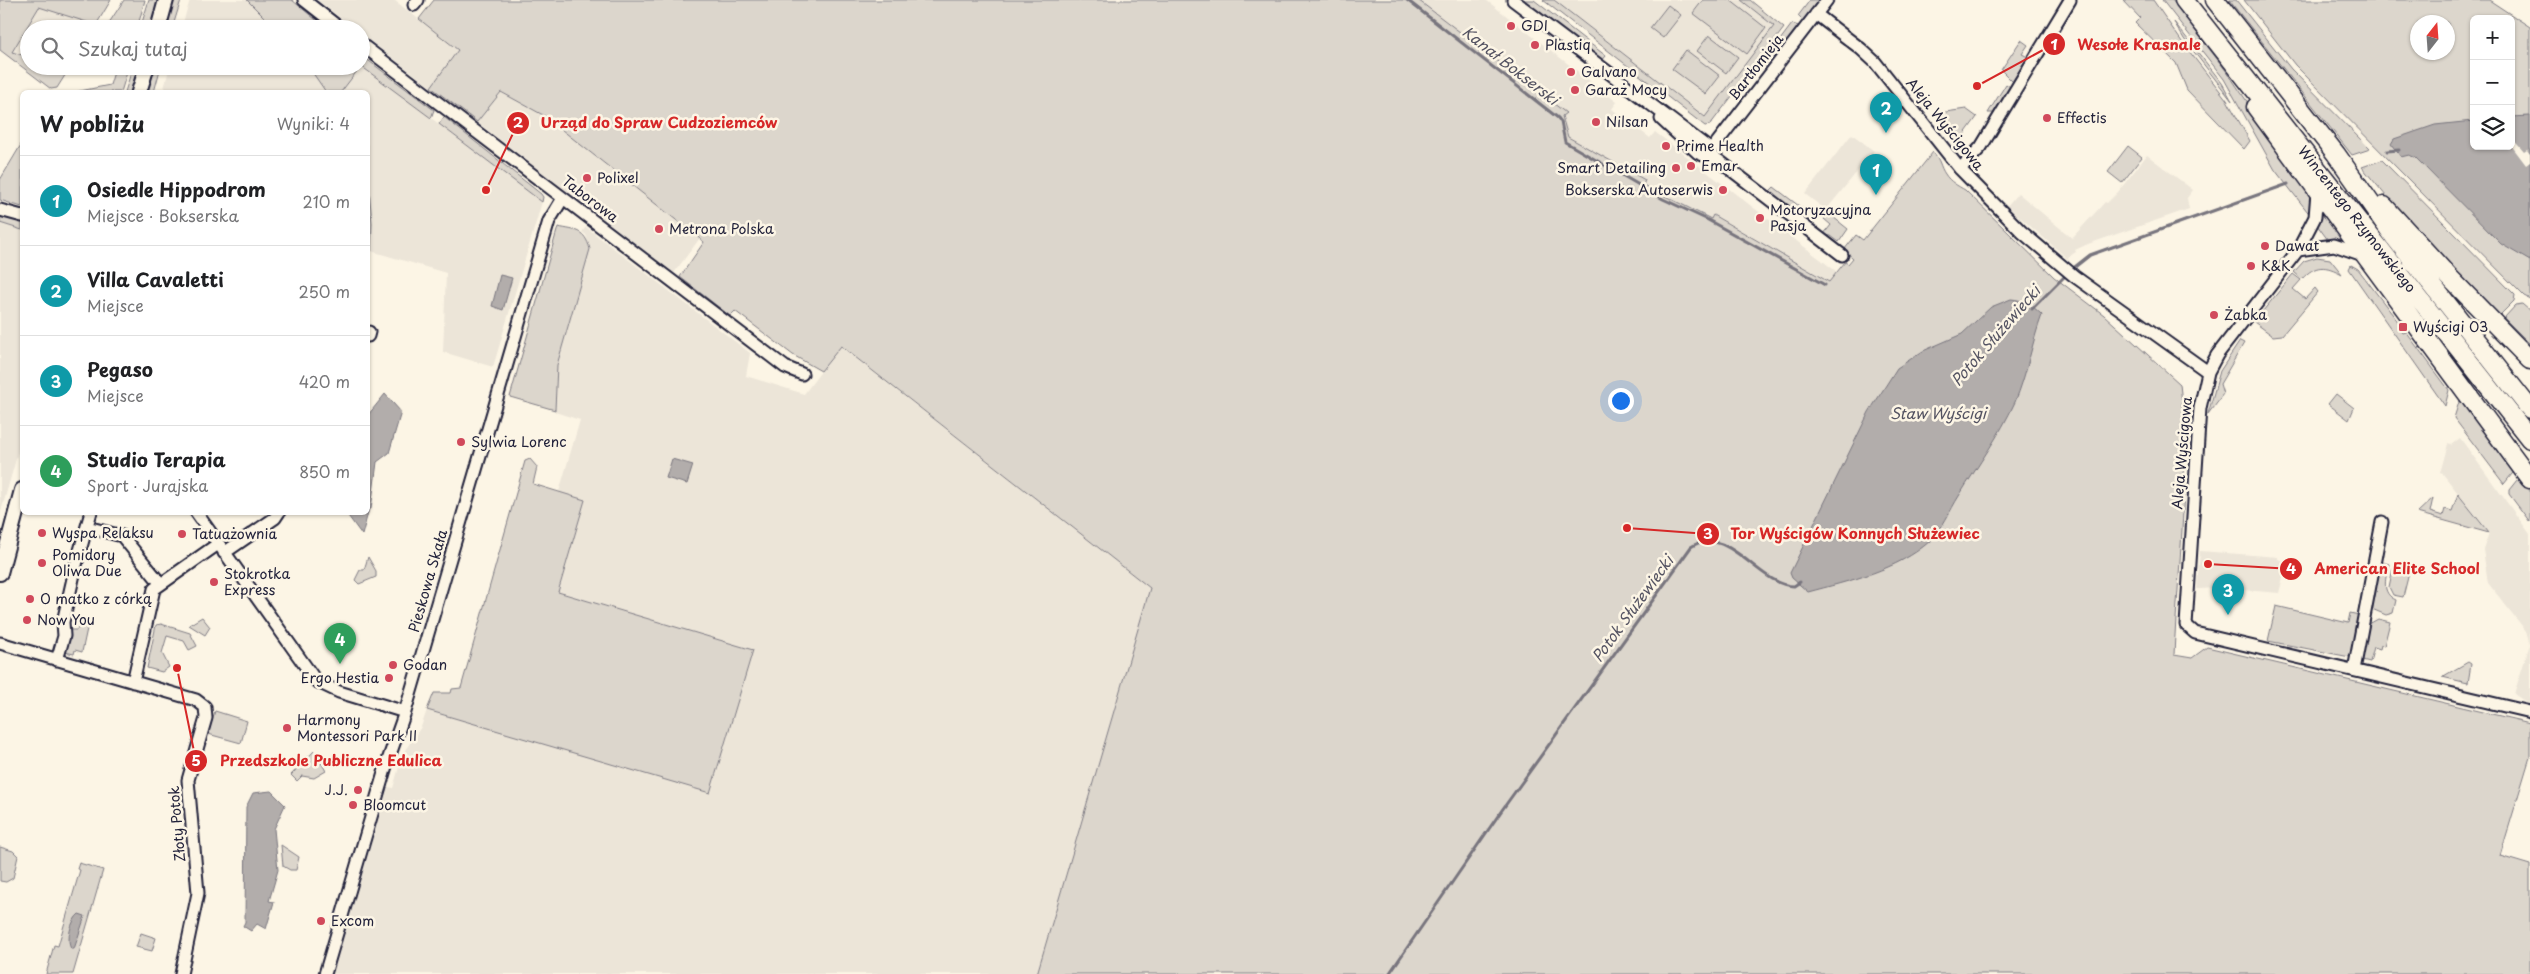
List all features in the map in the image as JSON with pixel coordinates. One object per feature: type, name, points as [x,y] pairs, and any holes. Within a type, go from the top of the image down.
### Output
[{"type":"main road","name":"Wincentego Rzymowskiego","points":[[2184,0],[2226,55],[2275,113],[2530,439]]},
{"type":"main road","name":"Wincentego Rzymowskiego","points":[[2215,0],[2336,154],[2395,238],[2530,409]]},
{"type":"main road","name":"Wincentego Rzymowskiego","points":[[2226,55],[2253,103],[2317,192],[2433,349],[2483,412]]},
{"type":"main road","name":"Wincentego Rzymowskiego","points":[[2336,154],[2456,284],[2530,360]]},
{"type":"main road","points":[[2483,412],[2530,459]]},
{"type":"main road","points":[[2483,412],[2505,447],[2530,479]]},
{"type":"street","points":[[160,20],[166,0]]},
{"type":"street","points":[[304,0],[330,20]]},
{"type":"street","points":[[1513,0],[1653,108],[1690,147],[1701,155],[1710,151],[1842,255]]},
{"type":"street","name":"Bartłomieja","points":[[1710,151],[1827,0]]},
{"type":"street","points":[[1960,169],[1981,147],[2070,0]]},
{"type":"street","name":"Aleja Wyścigowa","points":[[1816,14],[1861,49],[1882,69],[1960,169],[2022,232],[2074,276],[2208,372],[2200,408],[2186,625],[2195,633],[2530,712]]},
{"type":"street","name":"Taborowa","points":[[370,51],[785,367],[802,374]]},
{"type":"street","points":[[140,90],[144,75]]},
{"type":"street","points":[[2208,372],[2227,340],[2298,250],[2315,216],[2317,192]]},
{"type":"street","name":"Pieskowa Skała","points":[[325,974],[386,766],[405,712],[549,221],[563,198]]},
{"type":"street","points":[[0,210],[20,215]]},
{"type":"street","points":[[2298,250],[2334,245],[2363,255]]},
{"type":"street","points":[[0,573],[20,498]]},
{"type":"street","points":[[57,660],[64,636],[63,622],[90,515]]},
{"type":"street","points":[[198,515],[316,681],[339,692],[405,712]]},
{"type":"street","points":[[134,682],[154,589],[275,518],[277,515]]},
{"type":"street","points":[[2354,670],[2382,522]]},
{"type":"street","points":[[87,527],[122,536],[161,584]]},
{"type":"street","name":"Złoty Potok","points":[[0,643],[199,702],[206,711],[188,780],[198,893],[181,974]]},
{"type":"shaded area","points":[[0,0],[111,0],[99,20],[80,20],[39,7],[31,20],[20,20],[20,39],[12,52],[20,54],[20,65],[0,50]]},
{"type":"shaded area","points":[[124,0],[145,0],[139,20],[111,20]]},
{"type":"shaded area","points":[[149,0],[159,0],[153,20],[143,20]]},
{"type":"shaded area","points":[[173,0],[181,0],[175,20],[167,20]]},
{"type":"shaded area","points":[[190,0],[247,0],[267,20],[184,20]]},
{"type":"shaded area","points":[[247,0],[292,0],[316,20],[267,20]]},
{"type":"shaded area","points":[[317,0],[394,0],[458,50],[431,87],[370,41],[370,20],[343,20]]},
{"type":"shaded area","points":[[434,0],[1418,0],[1566,113],[1562,116],[1568,137],[1645,180],[1643,185],[1711,219],[1713,215],[1829,282],[1845,262],[1848,264],[1853,258],[1844,250],[1856,235],[1863,240],[1933,152],[1943,171],[1954,184],[1965,190],[2054,277],[2104,315],[2180,384],[2183,418],[2184,485],[2174,655],[2192,658],[2207,647],[2530,723],[2530,757],[2500,856],[2530,865],[2530,974],[1037,974],[1150,588],[841,346],[821,371],[793,355],[735,311],[730,316],[680,277],[704,242],[543,115],[501,92],[477,122],[431,87],[458,50],[419,19]]},
{"type":"shaded area","points":[[1418,0],[1486,0],[1617,102],[1612,109],[1650,138],[1655,132],[1837,272],[1830,282],[1714,215],[1711,219],[1643,185],[1645,180],[1568,136],[1562,116],[1565,113]]},
{"type":"shaded area","points":[[1521,0],[1534,0],[1606,56],[1601,62]]},
{"type":"shaded area","points":[[1543,0],[1554,0],[1705,117],[1774,26],[1741,0],[1750,0],[1784,28],[1710,125],[1705,126]]},
{"type":"shaded area","points":[[1554,0],[1741,0],[1774,26],[1706,117]]},
{"type":"shaded area","points":[[1703,0],[1730,0],[1766,28],[1747,54],[1693,13]]},
{"type":"shaded area","points":[[1810,0],[1819,0],[1803,21],[1798,16]]},
{"type":"shaded area","points":[[2123,0],[2153,0],[2182,42],[2227,100],[2250,141],[2244,149],[2187,90],[2176,63],[2135,23],[2140,18]]},
{"type":"shaded area","points":[[2162,0],[2172,0],[2227,72],[2312,197],[2311,216],[2275,170],[2224,79]]},
{"type":"shaded area","points":[[2229,0],[2236,0],[2291,69],[2370,149],[2352,155]]},
{"type":"shaded area","points":[[2244,0],[2489,0],[2512,15],[2470,15],[2470,150],[2515,150],[2515,17],[2530,27],[2530,299],[2524,296],[2295,65]]},
{"type":"shaded area","points":[[1668,5],[1681,15],[1663,38],[1650,28]]},
{"type":"shaded area","points":[[39,7],[84,20],[31,20]]},
{"type":"shaded area","points":[[2174,22],[2222,83],[2232,101],[2184,39]]},
{"type":"shaded area","points":[[1792,24],[1799,26],[1767,68],[1762,64]]},
{"type":"shaded area","points":[[1709,35],[1738,57],[1726,73],[1697,51]]},
{"type":"shaded area","points":[[20,38],[20,54],[11,52]]},
{"type":"shaded area","points":[[2021,40],[2028,45],[2022,54],[2028,57],[2013,82],[2001,70]]},
{"type":"shaded area","points":[[1686,50],[1720,76],[1706,94],[1672,69]]},
{"type":"shaded area","points":[[370,62],[434,110],[431,118],[370,73]]},
{"type":"shaded area","points":[[370,72],[542,202],[493,367],[443,352],[446,273],[371,251],[370,90],[342,90],[354,75],[370,75]]},
{"type":"shaded area","points":[[33,75],[65,75],[57,88],[51,89]]},
{"type":"shaded area","points":[[113,75],[126,75],[122,90],[85,90],[110,85]]},
{"type":"shaded area","points":[[130,75],[137,75],[133,90],[126,90]]},
{"type":"shaded area","points":[[152,75],[159,75],[155,90],[148,90]]},
{"type":"shaded area","points":[[168,75],[314,75],[325,90],[164,90]]},
{"type":"shaded area","points":[[314,75],[354,75],[343,90],[325,90]]},
{"type":"shaded area","points":[[2006,84],[2010,87],[1995,113],[1988,113]]},
{"type":"shaded area","points":[[501,92],[543,115],[700,238],[674,273],[477,122]]},
{"type":"shaded area","points":[[1966,109],[1977,117],[1961,139],[1939,113]]},
{"type":"shaded area","points":[[444,117],[541,194],[543,197],[542,202],[439,124]]},
{"type":"shaded area","points":[[1852,134],[1874,151],[1826,210],[1805,194]]},
{"type":"shaded area","points":[[20,146],[20,206],[0,200],[0,180]]},
{"type":"shaded area","points":[[2128,146],[2142,157],[2122,183],[2108,172]]},
{"type":"shaded area","points":[[2147,155],[2193,190],[2187,198],[2189,209],[2088,244],[2075,250],[2076,252],[2068,257],[2069,260],[2007,206],[2018,193],[2072,238],[2105,202],[2107,203],[2118,192]]},
{"type":"shaded area","points":[[2382,160],[2515,295],[2514,301],[2497,318],[2401,214],[2362,167]]},
{"type":"shaded area","points":[[1774,187],[1807,212],[1803,218],[1769,192]]},
{"type":"shaded area","points":[[370,200],[372,223],[370,251]]},
{"type":"shaded area","points":[[2322,211],[2348,243],[2328,240],[2317,225]]},
{"type":"shaded area","points":[[1828,213],[1848,229],[1839,242],[1831,236],[1823,235],[1831,225],[1824,219]]},
{"type":"shaded area","points":[[0,215],[20,220],[20,229],[0,223]]},
{"type":"shaded area","points":[[0,223],[20,229],[20,445],[0,515]]},
{"type":"shaded area","points":[[558,227],[575,230],[582,234],[588,242],[590,249],[557,365],[555,410],[510,397]]},
{"type":"shaded area","points":[[586,227],[750,353],[746,376],[804,394],[840,346],[1150,588],[1037,974],[332,974],[388,787],[393,788],[403,753],[421,727],[427,710],[710,793],[753,650],[558,592],[585,500],[559,492],[580,420],[555,412],[557,365],[590,249],[586,235],[582,232]]},
{"type":"shaded area","points":[[2317,257],[2330,259],[2342,274],[2331,269],[2316,268],[2302,279],[2294,272],[2304,261]]},
{"type":"shaded area","points":[[2351,265],[2358,269],[2399,323],[2397,325],[2403,333],[2406,332],[2449,390],[2445,406],[2349,269]]},
{"type":"shaded area","points":[[2293,274],[2301,280],[2293,289],[2305,299],[2315,288],[2318,292],[2282,335],[2273,336],[2254,322]]},
{"type":"shaded area","points":[[2522,304],[2530,311],[2530,344],[2504,318],[2516,305]]},
{"type":"shaded area","points":[[2240,341],[2244,343],[2220,384],[2223,394],[2208,414],[2220,371]]},
{"type":"shaded area","points":[[2336,394],[2354,408],[2349,420],[2328,404]]},
{"type":"shaded area","points":[[2463,399],[2516,469],[2504,484],[2454,418],[2459,402]]},
{"type":"shaded area","points":[[2460,438],[2530,534],[2530,644],[2526,631],[2488,583],[2483,550],[2489,533],[2443,474],[2440,473],[2448,444],[2451,445]]},
{"type":"shaded area","points":[[530,459],[537,467],[533,484],[585,500],[558,592],[753,650],[710,793],[427,710],[434,693],[451,693],[452,689],[461,688],[525,461]]},
{"type":"shaded area","points":[[2521,475],[2530,486],[2530,522],[2509,494],[2509,490]]},
{"type":"shaded area","points":[[2458,494],[2489,533],[2417,513],[2433,498],[2430,512],[2443,516],[2445,509],[2452,511]]},
{"type":"shaded area","points":[[2200,551],[2278,557],[2278,559],[2287,562],[2279,593],[2222,588],[2197,589]]},
{"type":"shaded area","points":[[368,557],[376,571],[376,577],[359,584],[355,580],[360,570],[364,570]]},
{"type":"shaded area","points":[[2381,562],[2389,564],[2385,584],[2388,593],[2396,600],[2393,613],[2386,615],[2372,609]]},
{"type":"shaded area","points":[[2393,568],[2409,573],[2403,597],[2393,595],[2389,587]]},
{"type":"shaded area","points":[[2276,606],[2348,623],[2350,613],[2359,615],[2350,657],[2268,641]]},
{"type":"shaded area","points":[[202,617],[210,627],[205,635],[189,625]]},
{"type":"shaded area","points":[[2378,619],[2390,622],[2384,646],[2381,645],[2380,649],[2374,647],[2370,662],[2362,660],[2369,624]]},
{"type":"shaded area","points":[[79,621],[88,624],[82,652],[75,650],[74,654],[65,652],[69,637],[68,630],[77,630]]},
{"type":"shaded area","points":[[161,624],[190,633],[197,646],[189,650],[184,641],[167,636],[162,653],[169,667],[162,672],[147,668],[156,625]]},
{"type":"shaded area","points":[[2530,644],[2530,705],[2514,694]]},
{"type":"shaded area","points":[[2468,662],[2471,664],[2468,683],[2442,677]]},
{"type":"shaded area","points":[[215,711],[247,721],[241,743],[208,734]]},
{"type":"shaded area","points":[[314,751],[326,771],[314,778],[302,776],[297,781],[291,775]]},
{"type":"shaded area","points":[[281,845],[299,857],[296,870],[290,870],[283,866]]},
{"type":"shaded area","points":[[0,847],[13,851],[18,856],[13,878],[6,882],[0,881]]},
{"type":"shaded area","points":[[79,863],[103,870],[73,974],[46,974],[54,945],[58,946],[80,870],[77,869]]},
{"type":"shaded area","points":[[141,933],[156,938],[152,951],[136,947]]},
{"type":"water","points":[[2530,116],[2530,261],[2501,244],[2416,158],[2409,155],[2401,157],[2391,144],[2394,139],[2435,125],[2470,121],[2470,150],[2515,150],[2515,117]]},
{"type":"water","points":[[500,275],[512,278],[503,310],[492,306]]},
{"type":"water","name":"Staw Wyścigi","points":[[2011,299],[2028,304],[2042,315],[2023,380],[2003,426],[1946,520],[1930,541],[1903,560],[1856,579],[1808,592],[1792,578],[1790,573],[1869,412],[1897,368],[1923,351],[1962,334],[1991,307]]},
{"type":"water","points":[[385,394],[401,412],[389,453],[377,462],[371,509],[370,509],[370,413]]},
{"type":"water","points":[[672,459],[693,465],[687,484],[666,478]]},
{"type":"water","points":[[347,515],[367,515],[362,535]]},
{"type":"water","points":[[271,791],[285,805],[274,829],[278,870],[269,901],[274,902],[266,929],[257,924],[251,931],[243,926],[245,922],[246,807],[253,793]]},
{"type":"water","points":[[79,914],[85,916],[74,949],[71,949],[69,941],[70,930]]},
{"type":"pier","points":[[2515,142],[2524,152],[2527,150],[2530,154],[2530,162],[2526,165],[2515,150]]},
{"type":"waterway","name":"Kanał Bokserski","points":[[1407,0],[1558,118],[1561,122],[1565,142],[1663,199],[1708,220],[1825,285]]},
{"type":"waterway","name":"Potok Służewiecki","points":[[2387,151],[2399,150]]},
{"type":"waterway","name":"Potok Służewiecki","points":[[2071,270],[2090,255],[2288,184]]},
{"type":"waterway","name":"Potok Służewiecki","points":[[2032,309],[2067,274]]},
{"type":"waterway","name":"Potok Służewiecki","points":[[1389,974],[1502,810],[1691,547],[1704,541],[1717,543],[1730,548],[1768,576],[1781,583],[1794,586],[1800,582]]},
{"type":"place","name":"GDI","points":[[1511,26]]},
{"type":"place","name":"Plastiq","points":[[1535,45]]},
{"type":"place","name":"Galvano","points":[[1571,72]]},
{"type":"place","name":"Wesołe Krasnale","points":[[1977,86]]},
{"type":"place","name":"Garaż Mocy","points":[[1575,90]]},
{"type":"place","name":"Effectis","points":[[2047,118]]},
{"type":"place","name":"Nilsan","points":[[1596,122]]},
{"type":"place","name":"Villa Cavaletti","points":[[1886,133]]},
{"type":"place","name":"Prime Health","points":[[1666,146]]},
{"type":"place","name":"Emar","points":[[1691,166]]},
{"type":"place","name":"Smart Detailing","points":[[1676,168]]},
{"type":"place","name":"Polixel","points":[[587,178]]},
{"type":"place","name":"Urząd do Spraw Cudzoziemców","points":[[486,190]]},
{"type":"place","name":"Bokserska Autoserwis","points":[[1723,190]]},
{"type":"place","name":"Osiedle Hippodrom","points":[[1876,195]]},
{"type":"place","name":"Motoryzacyjna Pasja","points":[[1760,218]]},
{"type":"place","name":"Metrona Polska","points":[[659,229]]},
{"type":"place","name":"Dawat","points":[[2265,246]]},
{"type":"place","name":"K&K","points":[[2251,266]]},
{"type":"place","name":"Żabka","points":[[2214,315]]},
{"type":"place","name":"Wyścigi 03","points":[[2403,327]]},
{"type":"place","name":"Sylwia Lorenc","points":[[461,442]]},
{"type":"place","name":"Tor Wyścigów Konnych Służewiec","points":[[1627,528]]},
{"type":"place","name":"Wyspa Relaksu","points":[[42,533]]},
{"type":"place","name":"Tatuażownia","points":[[182,534]]},
{"type":"place","name":"Pomidory Oliwa Due","points":[[42,563]]},
{"type":"place","name":"American Elite School","points":[[2208,564]]},
{"type":"place","name":"Stokrotka Express","points":[[214,582]]},
{"type":"place","name":"O matko z córką","points":[[30,599]]},
{"type":"place","name":"Pegaso","points":[[2228,615]]},
{"type":"place","name":"Now You","points":[[27,620]]},
{"type":"place","name":"Studio Terapia","points":[[340,664]]},
{"type":"place","name":"Godan","points":[[393,665]]},
{"type":"place","name":"Przedszkole Publiczne Edulica","points":[[177,668]]},
{"type":"place","name":"Ergo Hestia","points":[[389,678]]},
{"type":"place","name":"Harmony Montessori Park II","points":[[287,728]]},
{"type":"place","name":"J.J.","points":[[358,790]]},
{"type":"place","name":"Bloomcut","points":[[353,805]]},
{"type":"place","name":"Excom","points":[[321,921]]}]
